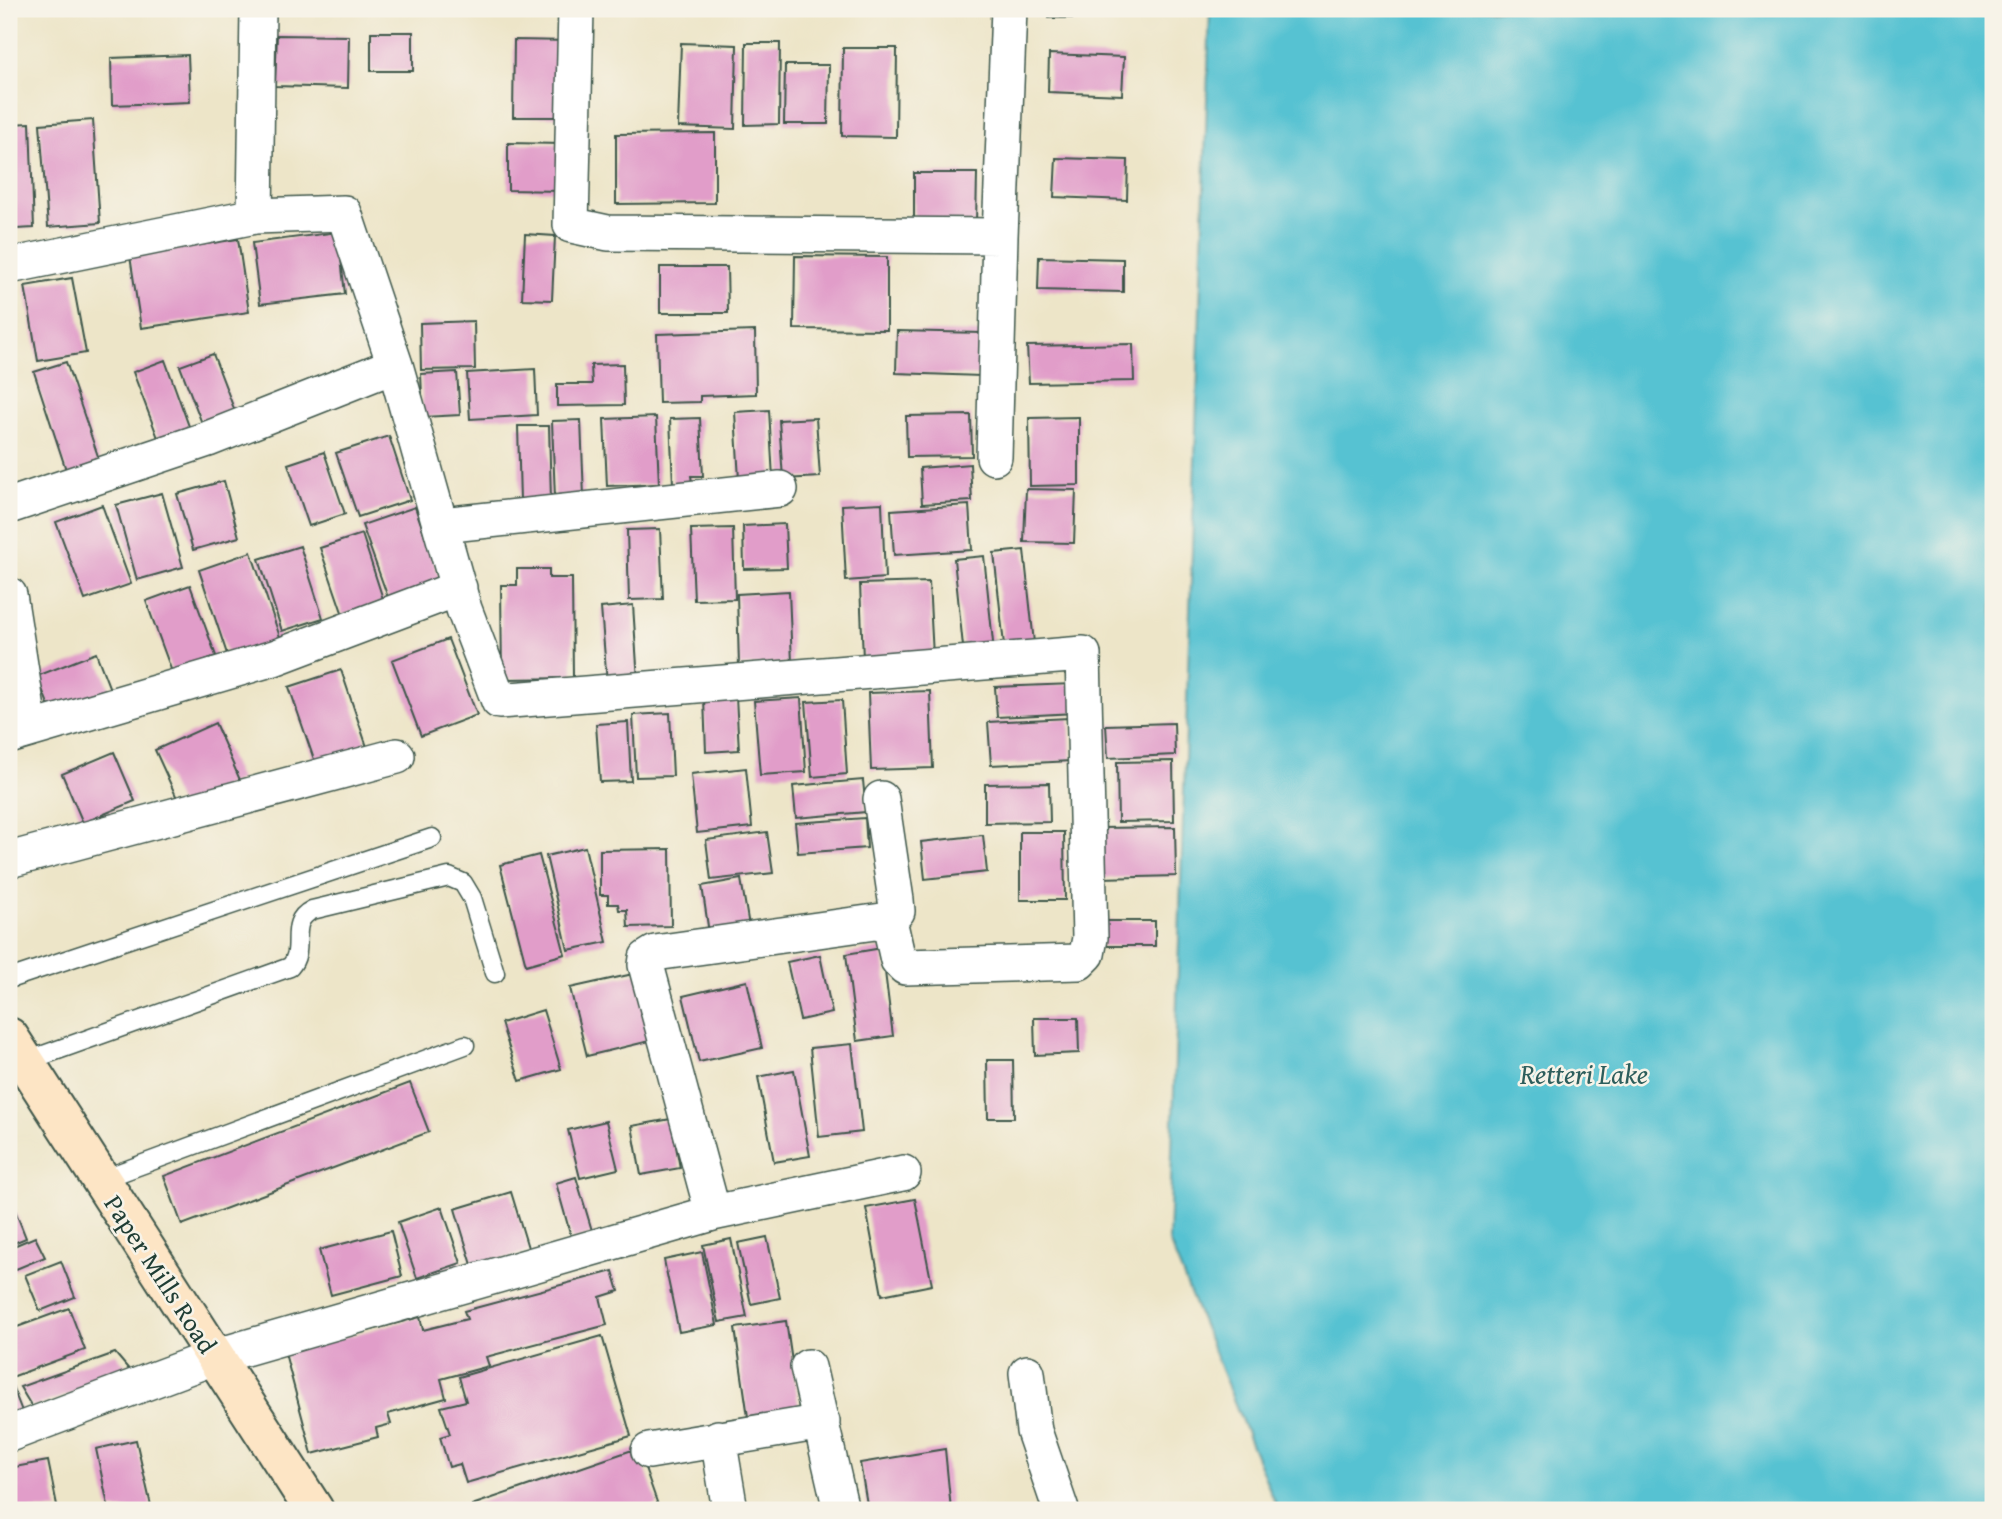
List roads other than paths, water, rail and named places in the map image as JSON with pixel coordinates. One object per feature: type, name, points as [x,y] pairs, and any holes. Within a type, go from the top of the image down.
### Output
[{"type":"main road","name":"Paper Mills Road","points":[[17,1049],[314,1510]]},
{"type":"street","points":[[255,216],[258,9]]},
{"type":"street","points":[[576,9],[571,225],[608,233],[1000,236]]},
{"type":"street","points":[[994,457],[1009,9]]},
{"type":"street","points":[[9,266],[255,216],[344,213],[396,365],[464,610],[499,701],[1083,654],[1090,938],[1087,954],[1079,962],[905,967],[898,960],[889,920]]},
{"type":"street","points":[[9,506],[208,439],[396,365]]},
{"type":"street","points":[[442,525],[780,489]]},
{"type":"street","points":[[9,596],[20,733],[274,658],[459,588]]},
{"type":"street","points":[[9,860],[397,756]]},
{"type":"street","points":[[713,1213],[646,965],[647,958],[655,953],[889,920],[897,911],[897,900],[881,799]]},
{"type":"street","points":[[9,1434],[214,1357],[713,1213],[904,1173]]},
{"type":"street","points":[[808,1367],[841,1510]]},
{"type":"street","points":[[1027,1373],[1034,1432],[1061,1510]]},
{"type":"street","points":[[649,1451],[822,1422]]},
{"type":"street","points":[[718,1438],[730,1510]]},
{"type":"lane","points":[[9,979],[432,838]]},
{"type":"lane","points":[[17,1049],[290,967],[298,952],[297,923],[303,915],[312,910],[449,877],[463,883],[471,898],[495,973]]},
{"type":"lane","points":[[100,1180],[465,1045]]},
{"type":"water","name":"Retteri Lake","points":[[1210,9],[1993,9],[1993,1510],[1278,1510],[1169,1241]]}]
